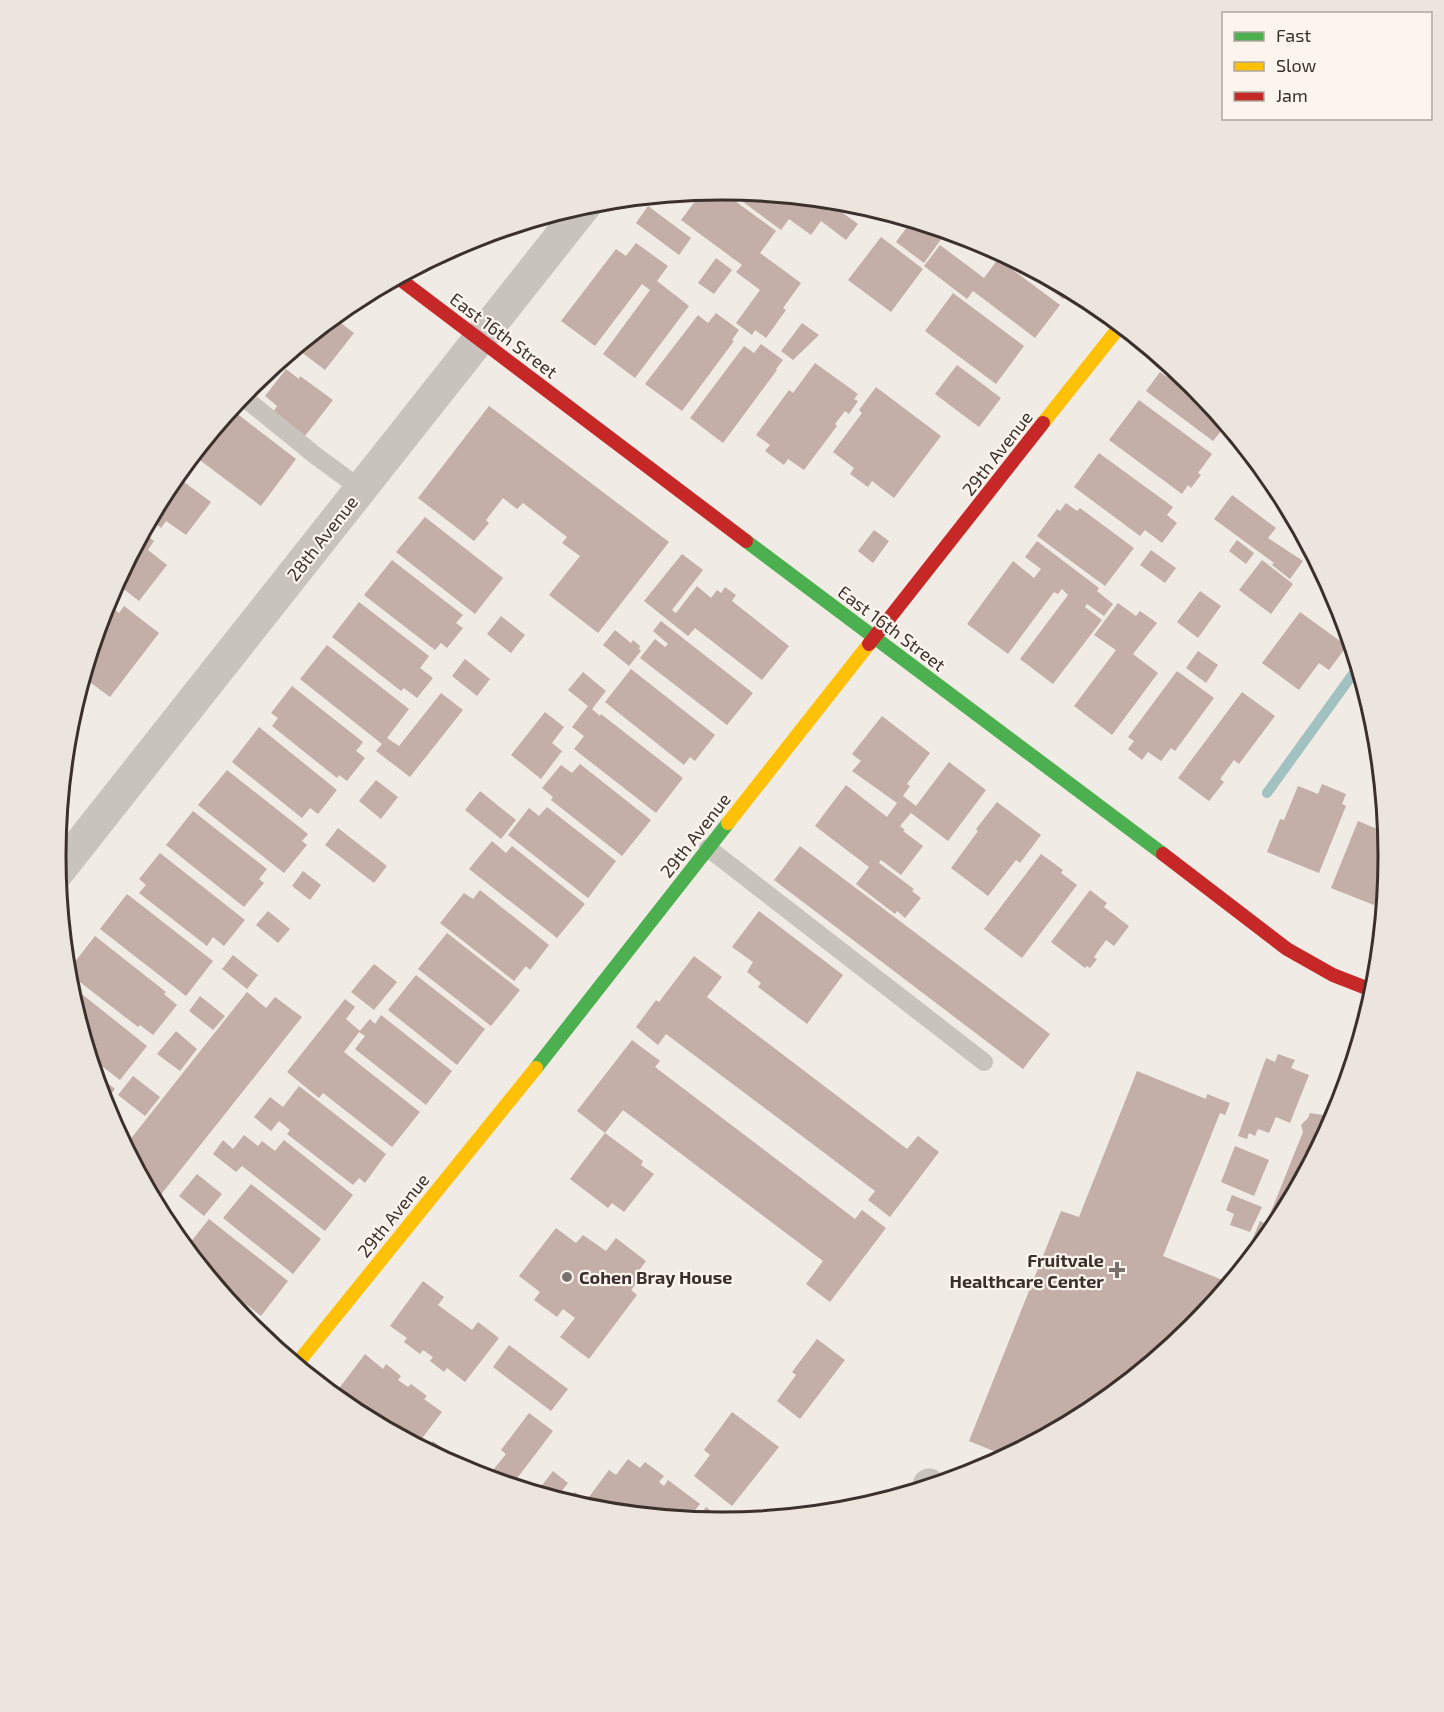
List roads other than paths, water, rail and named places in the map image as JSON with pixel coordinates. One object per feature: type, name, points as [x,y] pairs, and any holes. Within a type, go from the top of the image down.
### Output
[{"type":"street","name":"28th Avenue","points":[[66,861],[576,217]]},
{"type":"street","name":"East 16th Street","points":[[404,283],[874,638],[1059,774],[1287,949],[1333,975],[1364,987]]},
{"type":"street","name":"29th Avenue","points":[[301,1359],[492,1123],[1115,332]]},
{"type":"lane","points":[[249,402],[361,489]]},
{"type":"lane","points":[[708,848],[984,1062]]},
{"type":"waterway","points":[[1267,793],[1352,675]]},
{"type":"place","name":"Fruitvale Healthcare Center","points":[[1117,1270]]},
{"type":"place","name":"Cohen Bray House","points":[[567,1277]]}]
